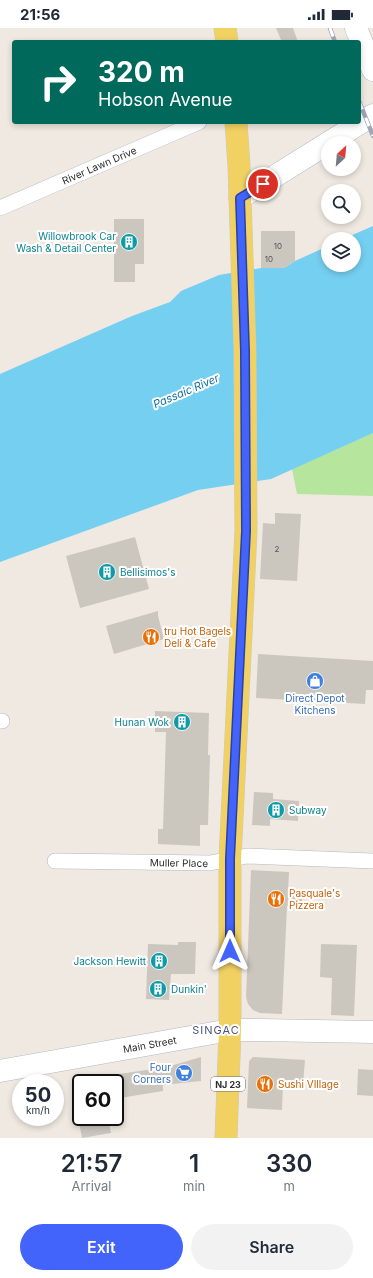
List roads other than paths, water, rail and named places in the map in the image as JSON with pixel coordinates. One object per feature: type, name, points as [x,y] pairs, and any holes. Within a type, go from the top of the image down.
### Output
[{"type":"main road","points":[[225,28],[227,40]]},
{"type":"main road","points":[[356,28],[361,40]]},
{"type":"main road","points":[[361,40],[373,70]]},
{"type":"main road","points":[[361,122],[373,115]]},
{"type":"main road","name":"NJ 23","points":[[226,1138],[230,1030],[230,859],[246,531],[245,351],[236,124]]},
{"type":"main road","points":[[339,136],[359,124]]},
{"type":"main road","points":[[240,198],[321,147]]},
{"type":"main road","name":"Main Street","points":[[0,1071],[230,1030],[373,1032]]},
{"type":"street","name":"River Lawn Drive","points":[[0,208],[194,124]]},
{"type":"street","name":"Muller Place","points":[[56,861],[210,864],[247,856],[373,861]]},
{"type":"water","name":"Passaic River","points":[[373,226],[373,433],[271,479],[198,490],[0,562],[0,374],[132,316],[170,302],[181,291],[219,275],[261,268],[284,268],[295,261],[321,249],[321,272],[361,272],[361,232],[359,232]]},
{"type":"railway","points":[[330,28],[334,40]]},
{"type":"railway","points":[[361,106],[373,136]]},
{"type":"place","name":"Willowbrook Car Wash & Detail Center","points":[[129,242]]},
{"type":"place","name":"Bellisimos's","points":[[107,572]]},
{"type":"place","name":"tru Hot Bagels Deli & Cafe","points":[[151,637]]},
{"type":"place","name":"Direct Depot Kitchens","points":[[315,681]]},
{"type":"place","name":"Hunan Wok","points":[[182,722]]},
{"type":"place","name":"Subway","points":[[276,810]]},
{"type":"place","name":"Pasquale's Pizzera","points":[[276,899]]},
{"type":"place","name":"Jackson Hewitt","points":[[159,961]]},
{"type":"place","name":"Dunkin'","points":[[158,989]]},
{"type":"place","name":"Four Corners","points":[[184,1073]]},
{"type":"place","name":"Sushi VIllage","points":[[265,1084]]},
{"type":"district","name":"SINGAC","points":[[216,1030]]}]
